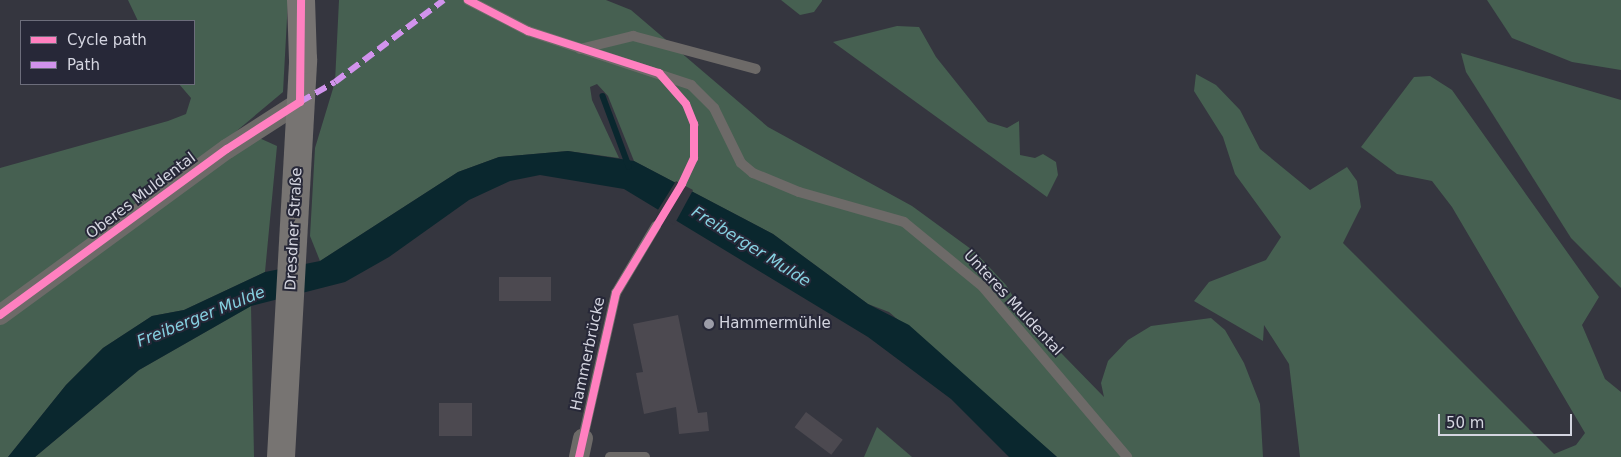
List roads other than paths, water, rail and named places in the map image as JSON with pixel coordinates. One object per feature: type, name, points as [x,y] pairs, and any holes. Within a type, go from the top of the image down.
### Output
[{"type":"main road","name":"Dresdner Straße","points":[[281,457],[300,102],[301,0]]},
{"type":"street","name":"Oberes Muldental","points":[[3,315],[227,148],[300,102]]},
{"type":"lane","name":"Unteres Muldental","points":[[468,0],[528,31],[579,50],[691,85],[714,108],[741,163],[753,173],[799,192],[904,222],[950,256],[983,287],[1128,457]]},
{"type":"lane","points":[[579,50],[633,36],[756,69]]},
{"type":"lane","name":"Hammerbrücke","points":[[581,448],[616,293],[656,226]]},
{"type":"lane","points":[[610,457],[645,457]]},
{"type":"water","name":"Freiberger Mulde","points":[[568,151],[634,161],[773,234],[868,304],[909,325],[1057,457],[1009,457],[951,399],[868,337],[624,189],[540,175],[510,181],[469,200],[389,257],[345,282],[251,306],[139,370],[35,457],[8,457],[66,385],[103,348],[152,316],[184,310],[265,272],[320,261],[458,172],[499,157]]},
{"type":"waterway","points":[[603,96],[629,166]]},
{"type":"place","name":"Hammermühle","points":[[709,324]]}]
